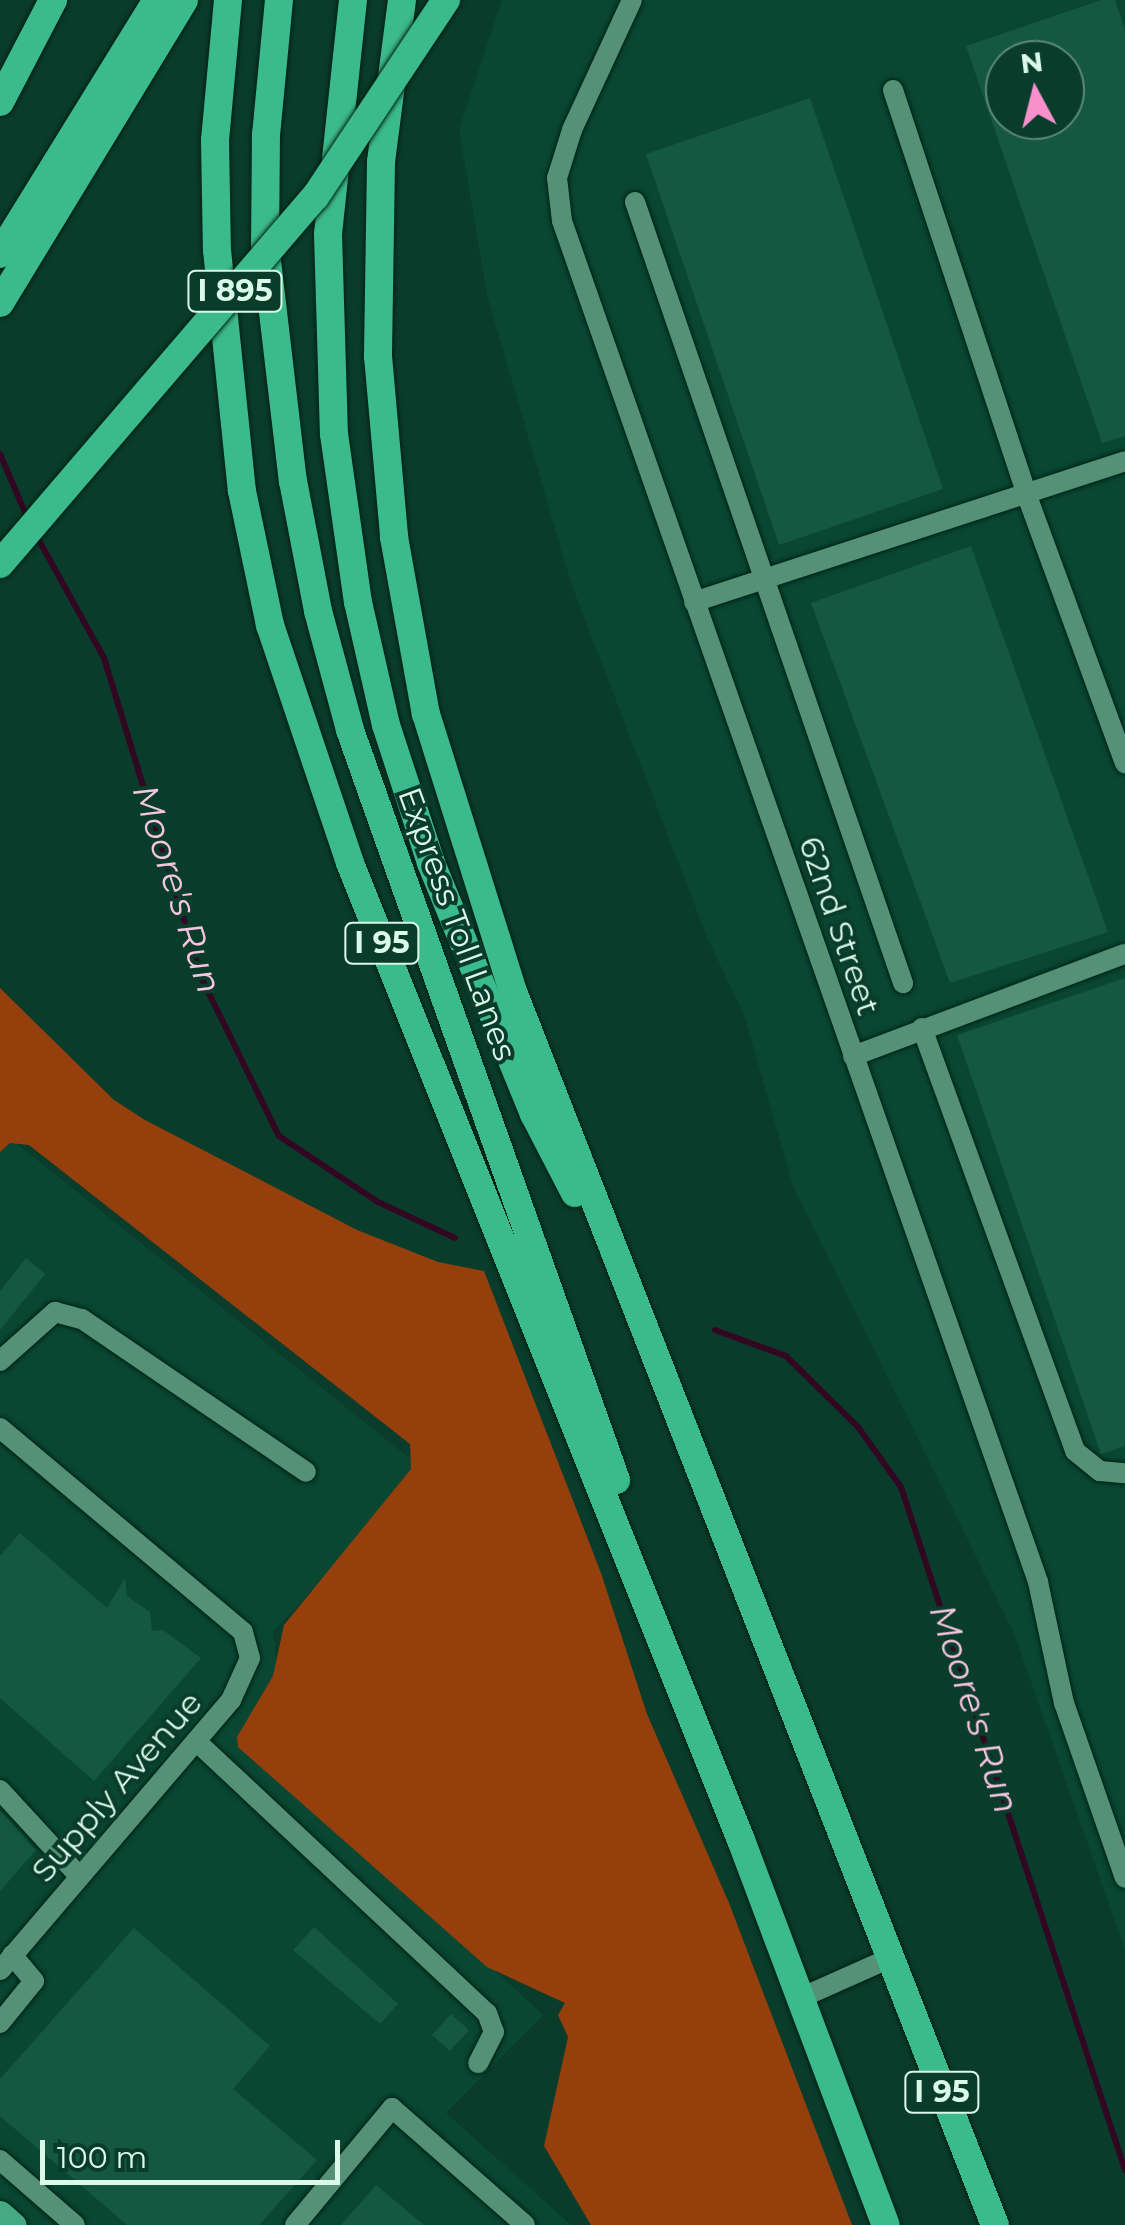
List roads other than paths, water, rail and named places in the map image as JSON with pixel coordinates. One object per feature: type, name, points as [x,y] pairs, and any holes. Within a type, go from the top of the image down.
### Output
[{"type":"highway","points":[[0,102],[52,0]]},
{"type":"highway","points":[[0,254],[157,0]]},
{"type":"highway","points":[[0,303],[184,0]]},
{"type":"highway","name":"I 95","points":[[228,0],[215,140],[220,303],[242,491],[270,624],[350,863],[742,1840],[798,1999],[886,2225]]},
{"type":"highway","name":"Express Toll Lanes","points":[[279,0],[266,134],[265,244],[293,481],[318,610],[350,730],[742,1840]]},
{"type":"highway","name":"Express Toll Lanes","points":[[353,0],[334,140],[330,360],[342,507],[368,652],[407,795],[456,930],[534,1114],[617,1263]]},
{"type":"highway","name":"I 95","points":[[402,0],[380,162],[378,356],[404,608],[426,714],[476,889],[617,1263],[995,2225]]},
{"type":"highway","name":"I 895","points":[[0,564],[315,197],[446,0]]},
{"type":"main road","points":[[0,2213],[14,2225]]},
{"type":"street","name":"62nd Street","points":[[632,0],[557,178],[562,221],[1038,1582],[1064,1702],[1125,1878]]},
{"type":"street","points":[[893,90],[1026,493],[1125,763]]},
{"type":"street","points":[[635,202],[903,983]]},
{"type":"street","points":[[694,602],[1125,461]]},
{"type":"street","points":[[853,1056],[1125,954]]},
{"type":"street","points":[[922,1028],[1075,1452],[1100,1472],[1125,1474]]},
{"type":"street","points":[[0,1361],[56,1312],[82,1319],[306,1472]]},
{"type":"street","name":"Supply Avenue","points":[[0,1428],[243,1632],[250,1658],[244,1682],[6,1963]]},
{"type":"street","points":[[196,1741],[487,2013],[494,2032],[478,2063]]},
{"type":"street","points":[[0,1790],[80,1876]]},
{"type":"street","points":[[798,1999],[888,1958]]},
{"type":"street","points":[[0,2024],[34,1981],[6,1963]]},
{"type":"street","points":[[295,2225],[392,2108],[525,2225]]},
{"type":"street","points":[[0,2160],[75,2225]]},
{"type":"waterway","name":"Moore's Run","points":[[0,454],[27,517]]},
{"type":"waterway","name":"Moore's Run","points":[[35,533],[104,658],[202,979],[279,1136],[378,1202],[455,1238]]},
{"type":"waterway","name":"Moore's Run","points":[[715,1330],[786,1356],[858,1427],[901,1487],[1125,2170]]}]
